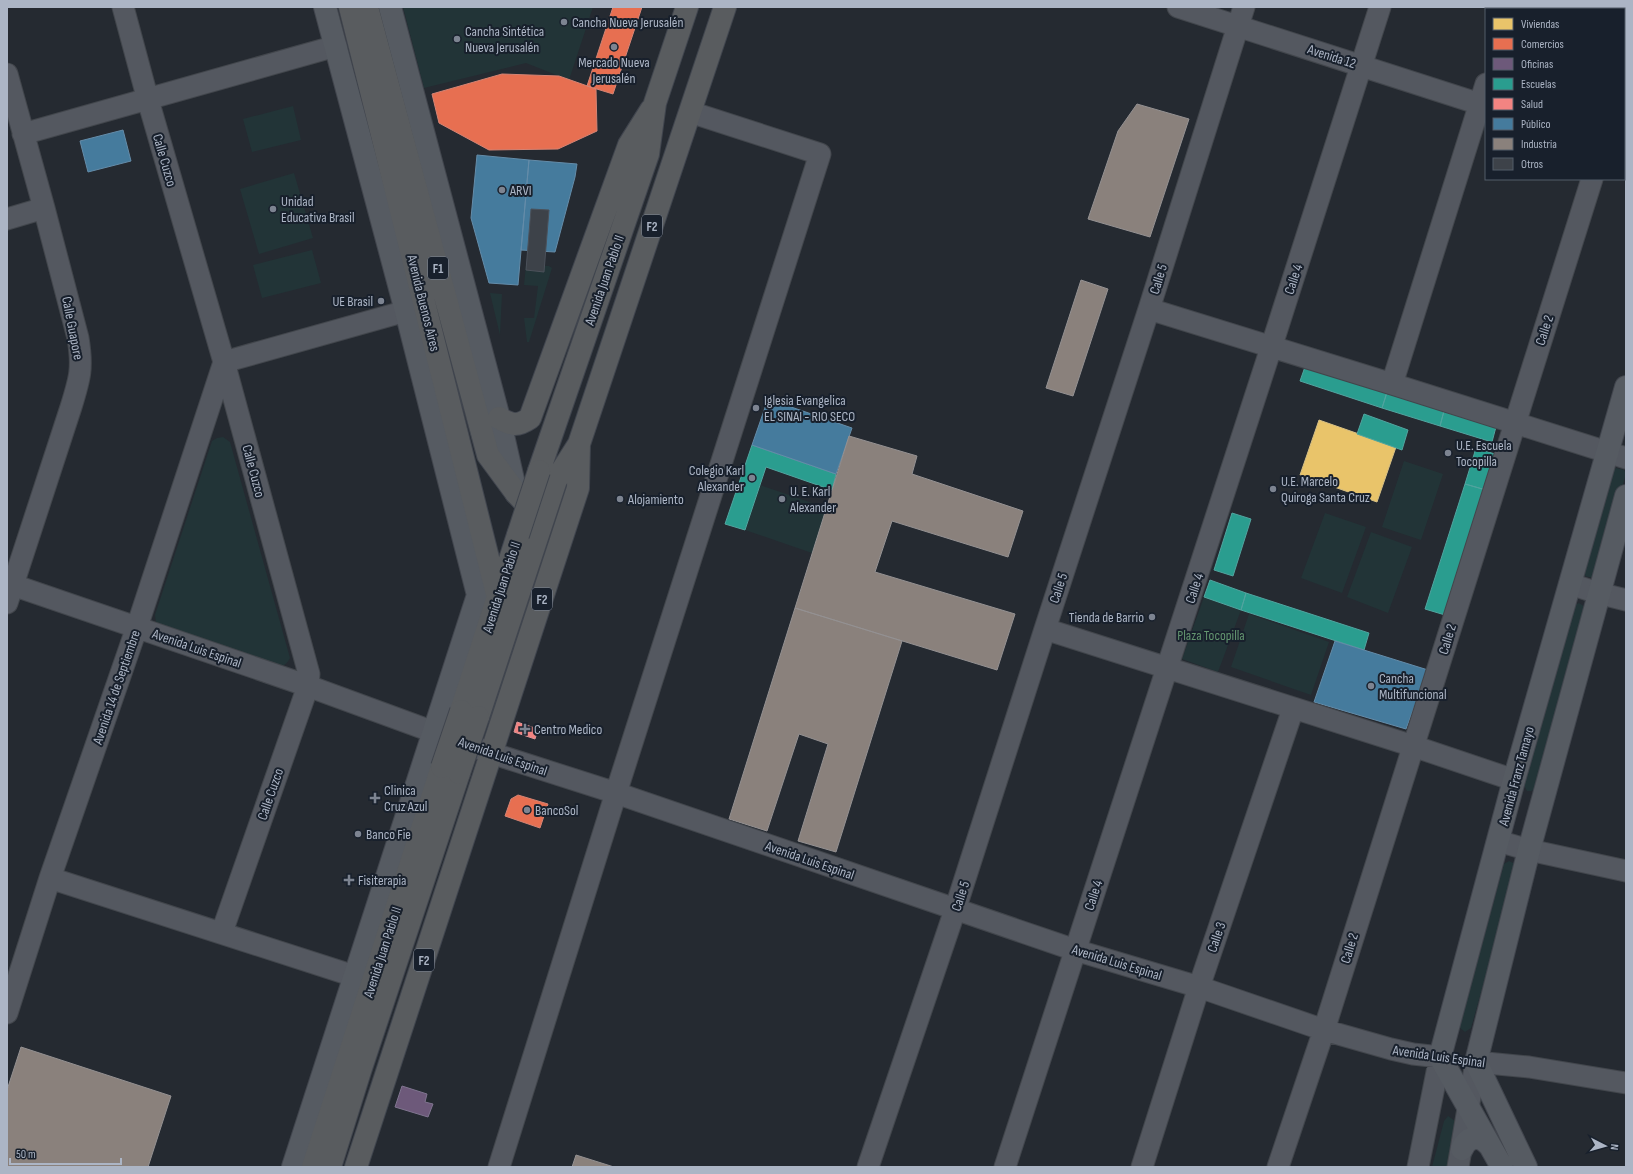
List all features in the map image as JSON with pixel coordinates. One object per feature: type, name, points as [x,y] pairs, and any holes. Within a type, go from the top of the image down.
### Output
[{"type":"highway","name":"Avenida Buenos Aires","points":[[350,7],[488,596]]},
{"type":"highway","name":"Avenida Buenos Aires","points":[[368,7],[488,455],[516,493],[542,521]]},
{"type":"highway","name":"Avenida Juan Pablo II","points":[[313,1167],[451,770],[469,714],[488,596],[518,535],[648,154],[655,103],[687,7]]},
{"type":"highway","name":"Avenida Juan Pablo II","points":[[356,1167],[578,488],[579,444],[725,7]]},
{"type":"highway","points":[[499,418],[510,424],[521,424],[530,418],[629,145],[655,103]]},
{"type":"highway","name":"F2","points":[[469,714],[556,480],[579,444]]},
{"type":"highway","name":"F2","points":[[330,1167],[451,770]]},
{"type":"main road","name":"Avenida Buenos Aires","points":[[325,7],[406,311],[488,596]]},
{"type":"main road","points":[[390,7],[499,418],[516,493]]},
{"type":"main road","name":"Avenida Franz Tamayo","points":[[1440,1057],[1514,780],[1570,584],[1617,455],[1626,387]]},
{"type":"main road","points":[[1526,1167],[1476,1062],[1529,850],[1626,496]]},
{"type":"main road","name":"Avenida Juan Pablo II","points":[[293,1167],[434,732],[488,596]]},
{"type":"main road","points":[[1440,1057],[1502,1167]]},
{"type":"main road","name":"Avenida Luis Espinal","points":[[1440,1057],[1476,1062]]},
{"type":"main road","points":[[1460,1158],[1466,1141],[1474,1138],[1485,1140],[1488,1144]]},
{"type":"street","name":"Calle Cuzco","points":[[123,7],[148,100],[224,362],[309,674],[308,686],[222,932]]},
{"type":"street","name":"Avenida 12","points":[[1178,7],[1241,16],[1362,66],[1484,98]]},
{"type":"street","name":"Calle 4","points":[[1005,1167],[1272,348],[1380,7]]},
{"type":"street","name":"Calle 5","points":[[868,1167],[955,910],[1044,629],[1149,309],[1241,16]]},
{"type":"street","points":[[23,134],[336,46]]},
{"type":"street","name":"Calle Guapore","points":[[7,74],[78,338],[81,358],[80,377],[9,591]]},
{"type":"street","points":[[1392,384],[1484,98]]},
{"type":"street","points":[[498,1167],[820,154],[690,112]]},
{"type":"street","name":"Calle 2","points":[[1278,1167],[1324,1030],[1592,180]]},
{"type":"street","points":[[7,219],[44,208]]},
{"type":"street","points":[[1149,309],[1617,455]]},
{"type":"street","points":[[224,362],[406,311]]},
{"type":"street","name":"Avenida 14 de Septiembre","points":[[7,1013],[50,878],[137,627],[224,362]]},
{"type":"street","points":[[1570,584],[1598,594],[1626,600]]},
{"type":"street","name":"Avenida Luis Espinal","points":[[9,591],[137,627],[308,686],[491,752],[616,793],[1075,950],[1198,987],[1324,1030],[1391,1050],[1440,1057]]},
{"type":"street","points":[[1044,629],[1413,746],[1514,780]]},
{"type":"street","name":"Calle 3","points":[[1142,1167],[1198,987],[1293,709]]},
{"type":"street","points":[[1498,841],[1529,850],[1626,871]]},
{"type":"street","points":[[50,878],[222,932],[354,976]]},
{"type":"street","name":"Avenida Franz Tamayo","points":[[1418,1167],[1440,1057]]},
{"type":"street","points":[[1460,1158],[1476,1062]]},
{"type":"street","name":"Avenida Luis Espinal","points":[[1476,1062],[1529,1067],[1625,1080]]},
{"type":"green space","points":[[403,7],[593,7],[569,80],[526,63],[424,88]]},
{"type":"green space","points":[[293,106],[301,140],[252,152],[243,119]]},
{"type":"green space","points":[[294,173],[313,238],[259,254],[240,189]]},
{"type":"green space","points":[[312,250],[321,283],[262,298],[253,265]]},
{"type":"green space","points":[[526,265],[549,266],[552,268],[529,342],[527,342],[524,318],[534,318],[538,286],[524,285]]},
{"type":"green space","points":[[490,293],[502,294],[500,335]]},
{"type":"green space","points":[[223,437],[230,442],[290,658],[288,662],[279,667],[161,627],[156,622],[155,615],[212,441]]},
{"type":"green space","points":[[1404,461],[1443,474],[1421,540],[1382,527]]},
{"type":"green space","points":[[1616,468],[1624,470],[1626,474],[1596,575],[1589,577],[1584,575],[1583,572],[1612,472]]},
{"type":"green space","points":[[760,485],[827,508],[812,553],[745,530]]},
{"type":"green space","points":[[1325,513],[1366,527],[1342,593],[1301,578]]},
{"type":"green space","points":[[1371,532],[1412,547],[1388,613],[1347,597]]},
{"type":"green space","name":"Plaza Tocopilla","points":[[1204,597],[1241,610],[1218,672],[1182,659]]},
{"type":"green space","points":[[1579,603],[1585,607],[1536,789],[1527,791],[1523,783],[1575,605]]},
{"type":"green space","points":[[1249,614],[1329,642],[1311,695],[1231,667]]},
{"type":"green space","points":[[1509,861],[1515,864],[1516,869],[1471,1028],[1465,1032],[1460,1028],[1460,1024],[1504,864]]},
{"type":"green space","points":[[1448,1116],[1455,1121],[1457,1129],[1448,1167],[1432,1167],[1444,1121]]},
{"type":"building: Viviendas","points":[[1319,420],[1396,447],[1377,502],[1300,475]]},
{"type":"building: Comercios","name":"Mercado Nueva Jerusalén","points":[[613,7],[642,7],[613,94],[587,86]]},
{"type":"building: Comercios","points":[[502,74],[559,76],[596,89],[597,131],[558,149],[489,150],[439,123],[432,94]]},
{"type":"building: Comercios","name":"BancoSol","points":[[518,795],[548,804],[540,828],[505,816],[511,799]]},
{"type":"building: Oficinas","points":[[402,1086],[427,1094],[425,1102],[433,1104],[428,1117],[395,1107]]},
{"type":"building: Escuelas","points":[[1306,364],[1388,389],[1382,408],[1300,381]]},
{"type":"building: Escuelas","points":[[1388,389],[1445,407],[1440,426],[1382,408]]},
{"type":"building: Escuelas","points":[[1445,407],[1497,423],[1492,442],[1440,426]]},
{"type":"building: Escuelas","points":[[1364,414],[1408,430],[1402,450],[1357,434]]},
{"type":"building: Escuelas","points":[[752,445],[836,474],[832,490],[766,467],[745,530],[725,524]]},
{"type":"building: Escuelas","points":[[1476,448],[1498,455],[1486,490],[1465,484]]},
{"type":"building: Escuelas","points":[[1465,484],[1486,490],[1445,615],[1425,609]]},
{"type":"building: Escuelas","points":[[1232,513],[1251,519],[1233,576],[1214,570]]},
{"type":"building: Escuelas","points":[[1210,580],[1246,593],[1241,610],[1204,597]]},
{"type":"building: Escuelas","points":[[1246,593],[1369,633],[1364,650],[1241,610]]},
{"type":"building: Salud","points":[[517,722],[538,729],[535,739],[514,732]]},
{"type":"building: Público","points":[[123,130],[131,161],[88,172],[80,141]]},
{"type":"building: Público","points":[[477,155],[529,160],[518,285],[489,283],[471,218]]},
{"type":"building: Público","points":[[529,160],[577,164],[575,177],[555,252],[521,250]]},
{"type":"building: Público","name":"Iglesia Evangelica EL SINAI - RIO SECO","points":[[768,399],[852,428],[836,474],[752,445]]},
{"type":"building: Público","name":"Cancha Multifuncional","points":[[1335,641],[1428,670],[1406,729],[1314,702]]},
{"type":"building: Industria","points":[[1137,104],[1189,119],[1150,237],[1088,219],[1118,131]]},
{"type":"building: Industria","points":[[1081,280],[1108,289],[1073,396],[1046,388]]},
{"type":"building: Industria","points":[[849,436],[917,456],[912,474],[1023,511],[1008,557],[892,521],[875,572],[1015,614],[997,670],[795,608]]},
{"type":"building: Industria","points":[[795,608],[902,641],[836,852],[798,841],[828,744],[799,734],[767,831],[729,819]]},
{"type":"building: Industria","points":[[21,1047],[171,1096],[148,1167],[7,1167],[7,1090]]},
{"type":"building: Industria","points":[[576,1155],[614,1167],[572,1167]]},
{"type":"building: Otros","points":[[531,209],[549,210],[544,272],[526,270]]},
{"type":"place","name":"Cancha Nueva Jerusalén","points":[[564,22]]},
{"type":"place","name":"Cancha Sintética Nueva Jerusalén","points":[[457,39]]},
{"type":"place","name":"Mercado Nueva Jerusalén","points":[[614,47]]},
{"type":"place","name":"ARVI","points":[[502,190]]},
{"type":"place","name":"Unidad Educativa Brasil","points":[[273,209]]},
{"type":"place","name":"UE Brasil","points":[[381,301]]},
{"type":"place","name":"Iglesia Evangelica EL SINAI - RIO SECO","points":[[756,408]]},
{"type":"place","name":"U.E. Escuela Tocopilla","points":[[1448,453]]},
{"type":"place","name":"Colegio Karl Alexander","points":[[752,478]]},
{"type":"place","name":"U.E. Marcelo Quiroga Santa Cruz","points":[[1273,489]]},
{"type":"place","name":"Alojamiento","points":[[620,499]]},
{"type":"place","name":"U. E. Karl Alexander","points":[[782,499]]},
{"type":"place","name":"Tienda de Barrio","points":[[1152,617]]},
{"type":"place","name":"Cancha Multifuncional","points":[[1371,686]]},
{"type":"place","name":"Centro Medico","points":[[525,729]]},
{"type":"place","name":"Clinica Cruz Azul","points":[[375,798]]},
{"type":"place","name":"BancoSol","points":[[527,810]]},
{"type":"place","name":"Banco Fie","points":[[358,834]]},
{"type":"place","name":"Fisiterapia","points":[[349,880]]}]
